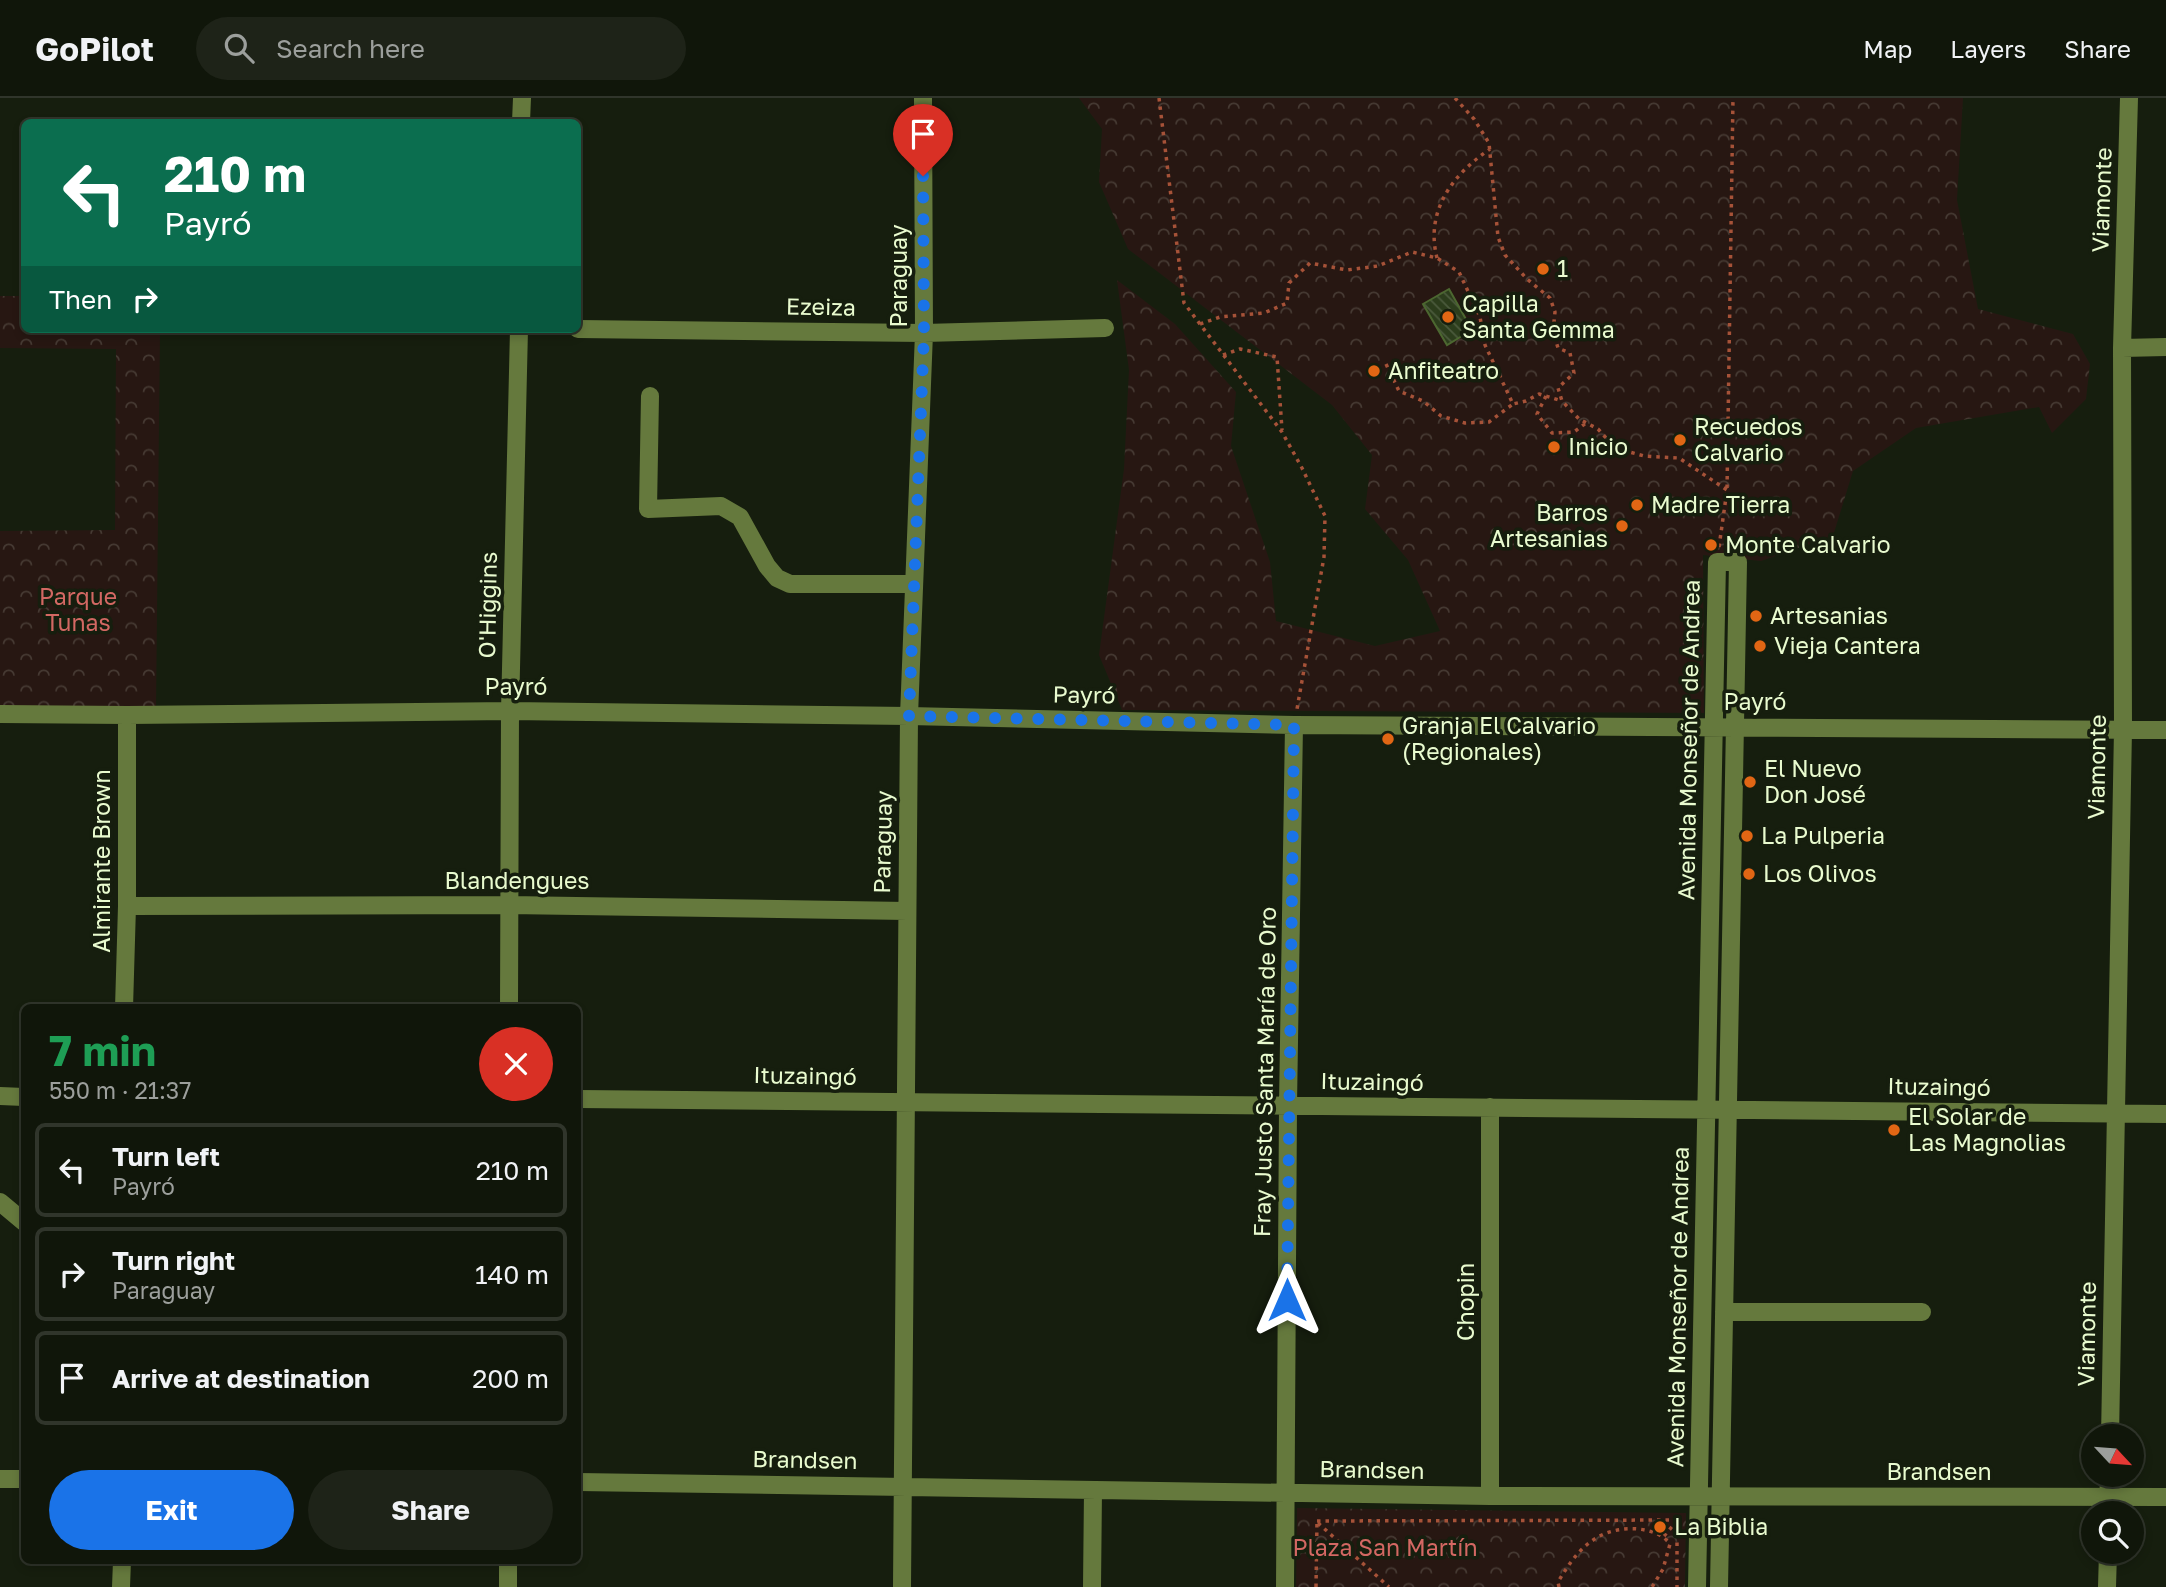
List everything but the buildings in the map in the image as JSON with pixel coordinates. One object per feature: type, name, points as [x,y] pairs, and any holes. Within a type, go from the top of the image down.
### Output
[{"type":"street","points":[[521,119],[522,98]]},
{"type":"street","name":"Paraguay","points":[[902,1587],[909,716],[924,333],[923,98]]},
{"type":"street","name":"Viamonte","points":[[2110,1424],[2123,729],[2122,348],[2129,98]]},
{"type":"street","name":"Ezeiza","points":[[581,329],[924,333],[1105,328]]},
{"type":"street","name":"O'Higgins","points":[[509,1004],[510,711],[519,333]]},
{"type":"street","points":[[2122,348],[2166,347]]},
{"type":"street","points":[[650,396],[648,509],[721,506],[740,517],[767,566],[777,578],[790,584],[914,584]]},
{"type":"street","name":"Avenida Monseñor de Andrea","points":[[1697,1587],[1717,562],[1738,562],[1719,1587]]},
{"type":"street","name":"Payró","points":[[0,714],[510,711],[909,716],[1294,725],[2166,730]]},
{"type":"street","name":"Almirante Brown","points":[[124,1004],[127,715]]},
{"type":"street","name":"Fray Justo Santa María de Oro","points":[[1285,1587],[1294,725]]},
{"type":"street","name":"Blandengues","points":[[127,906],[509,905],[907,911]]},
{"type":"street","points":[[0,1096],[21,1097]]},
{"type":"street","name":"Ituzaingó","points":[[581,1099],[2166,1114]]},
{"type":"street","name":"Chopin","points":[[1490,1107],[1490,1496]]},
{"type":"street","points":[[0,1202],[21,1220]]},
{"type":"street","points":[[1724,1311],[1922,1312]]},
{"type":"street","points":[[0,1479],[21,1479]]},
{"type":"street","name":"Brandsen","points":[[581,1482],[902,1485],[1285,1494],[1699,1495],[2081,1504]]},
{"type":"street","points":[[1092,1587],[1093,1490]]},
{"type":"street","name":"Brandsen","points":[[2138,1501],[2166,1497]]},
{"type":"street","points":[[121,1587],[122,1564]]},
{"type":"street","points":[[508,1564],[508,1587]]},
{"type":"street","points":[[2107,1587],[2108,1564]]},
{"type":"path","points":[[1159,98],[1184,303],[1282,432],[1303,468],[1325,516],[1324,557],[1294,725]]},
{"type":"path","points":[[1455,98],[1474,118],[1489,143],[1498,237],[1505,255],[1527,279],[1550,298],[1555,312],[1553,331],[1558,348],[1570,353],[1574,373],[1558,388],[1562,401],[1579,419],[1598,429],[1615,448],[1644,456],[1679,458],[1727,491]]},
{"type":"path","points":[[1717,562],[1727,491],[1734,98]]},
{"type":"path","points":[[1437,258],[1432,239],[1441,199],[1460,175],[1490,149]]},
{"type":"path","points":[[1200,324],[1220,317],[1264,313],[1287,303],[1290,283],[1310,263],[1347,270],[1378,267],[1412,252],[1437,258],[1459,272],[1480,317],[1485,345],[1513,404]]},
{"type":"path","points":[[1223,355],[1240,349],[1277,358],[1282,432]]},
{"type":"path","points":[[1386,364],[1399,391],[1423,401],[1441,415],[1465,423],[1489,422],[1513,404],[1539,394],[1562,401]]},
{"type":"path","points":[[1546,396],[1537,414],[1552,433],[1574,432],[1586,423]]},
{"type":"path","points":[[1317,1521],[1677,1520]]},
{"type":"path","points":[[1664,1536],[1677,1520]]},
{"type":"path","points":[[1677,1520],[1677,1587]]},
{"type":"path","points":[[1316,1587],[1317,1521]]},
{"type":"path","points":[[1317,1521],[1389,1587]]},
{"type":"path","points":[[1559,1587],[1558,1582],[1570,1561],[1599,1536],[1629,1529],[1646,1529],[1664,1536],[1671,1544],[1663,1569],[1652,1587]]},
{"type":"green space","points":[[1079,98],[1963,98],[1957,200],[1978,309],[2073,334],[2090,364],[2086,399],[2052,433],[2039,407],[1916,428],[1853,471],[1833,536],[1761,561],[1703,555],[1704,713],[1122,710],[1099,655],[1124,469],[1129,370],[1117,280],[1175,324],[1236,392],[1231,446],[1270,562],[1276,621],[1375,646],[1440,631],[1408,560],[1365,509],[1372,455],[1332,405],[1128,249],[1099,182],[1102,129]]},
{"type":"green space","name":"Parque Tunas","points":[[0,296],[21,296],[21,333],[160,333],[156,708],[0,707],[0,531],[115,530],[116,349],[0,348]]},
{"type":"green space","name":"Plaza San Martín","points":[[1297,1508],[1686,1513],[1685,1587],[1296,1587]]},
{"type":"place","name":"1","points":[[1543,269]]},
{"type":"place","name":"Capilla Santa Gemma","points":[[1448,317]]},
{"type":"place","name":"Anfiteatro","points":[[1374,371]]},
{"type":"place","name":"Recuedos Calvario","points":[[1680,440]]},
{"type":"place","name":"Inicio","points":[[1554,447]]},
{"type":"place","name":"Madre Tierra","points":[[1637,505]]},
{"type":"place","name":"Barros Artesanias","points":[[1622,526]]},
{"type":"place","name":"Monte Calvario","points":[[1711,545]]},
{"type":"place","name":"Artesanias","points":[[1756,616]]},
{"type":"place","name":"Vieja Cantera","points":[[1760,646]]},
{"type":"place","name":"Granja El Calvario (Regionales)","points":[[1388,739]]},
{"type":"place","name":"El Nuevo Don José","points":[[1750,782]]},
{"type":"place","name":"La Pulperia","points":[[1747,836]]},
{"type":"place","name":"Los Olivos","points":[[1749,874]]},
{"type":"place","name":"El Solar de Las Magnolias","points":[[1894,1130]]},
{"type":"place","name":"La Biblia","points":[[1660,1527]]},
{"type":"route","points":[[923,176],[924,333],[909,716],[1294,725],[1287,1300]]}]
